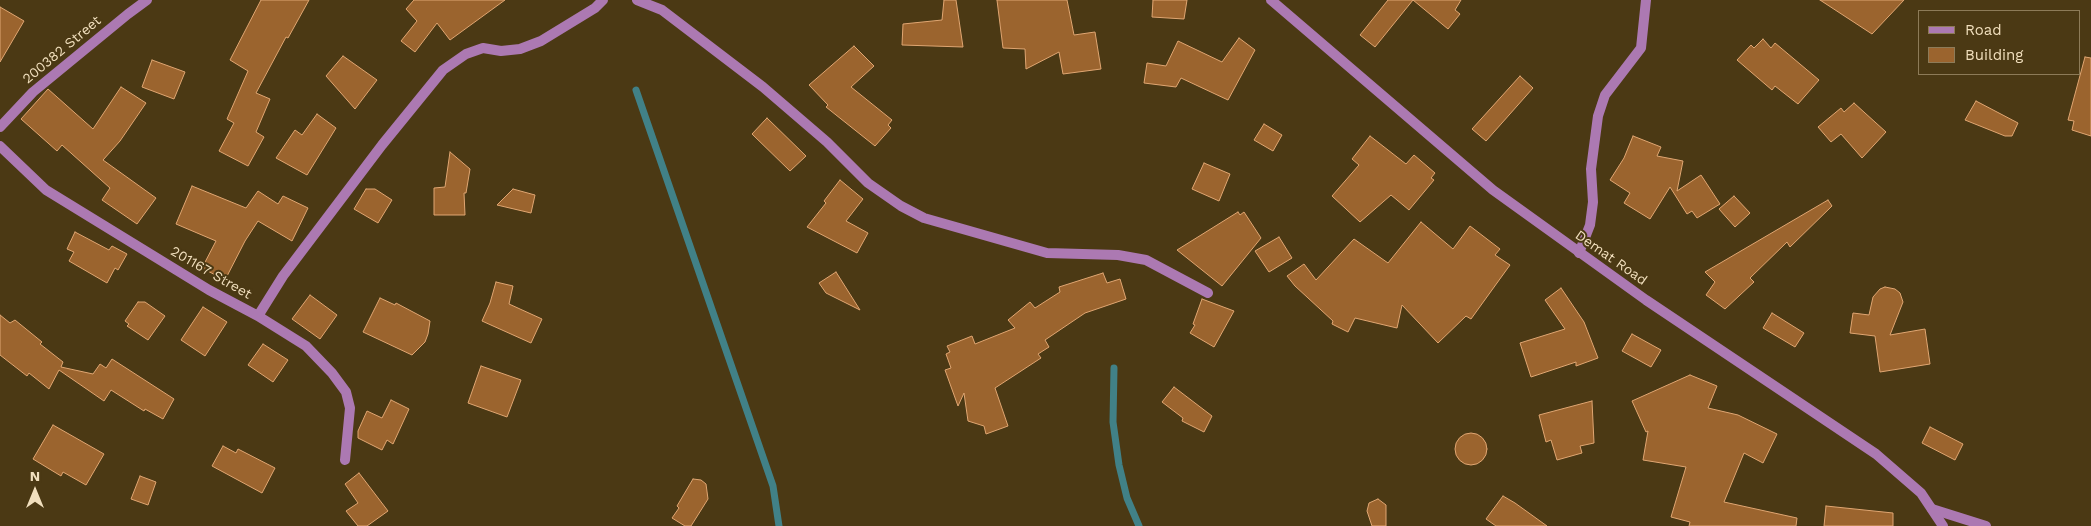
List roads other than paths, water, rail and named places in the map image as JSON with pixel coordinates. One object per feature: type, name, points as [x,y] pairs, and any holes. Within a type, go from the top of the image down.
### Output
[{"type":"street","name":"200382 Street","points":[[0,127],[33,92],[147,0]]},
{"type":"street","points":[[258,316],[283,276],[382,145],[443,70],[466,54],[483,48],[501,50],[520,49],[541,41],[595,8],[603,0]]},
{"type":"street","points":[[637,0],[662,10],[763,86],[827,142],[868,183],[901,206],[924,218],[1047,253],[1118,255],[1146,260],[1208,293]]},
{"type":"street","name":"Demat Road","points":[[1271,0],[1493,190],[1579,253],[1876,454],[1921,493],[1943,526]]},
{"type":"street","points":[[1579,253],[1590,225],[1593,202],[1591,169],[1598,116],[1605,95],[1641,48],[1646,0]]},
{"type":"street","name":"201167 Street","points":[[0,146],[7,155],[46,190],[209,290],[258,316],[306,346],[332,373],[346,392],[350,408],[346,460]]},
{"type":"street","points":[[1932,509],[1986,526]]},
{"type":"waterway","points":[[636,90],[773,486],[779,526]]},
{"type":"waterway","points":[[1114,368],[1113,422],[1119,465],[1127,498],[1139,526]]}]
